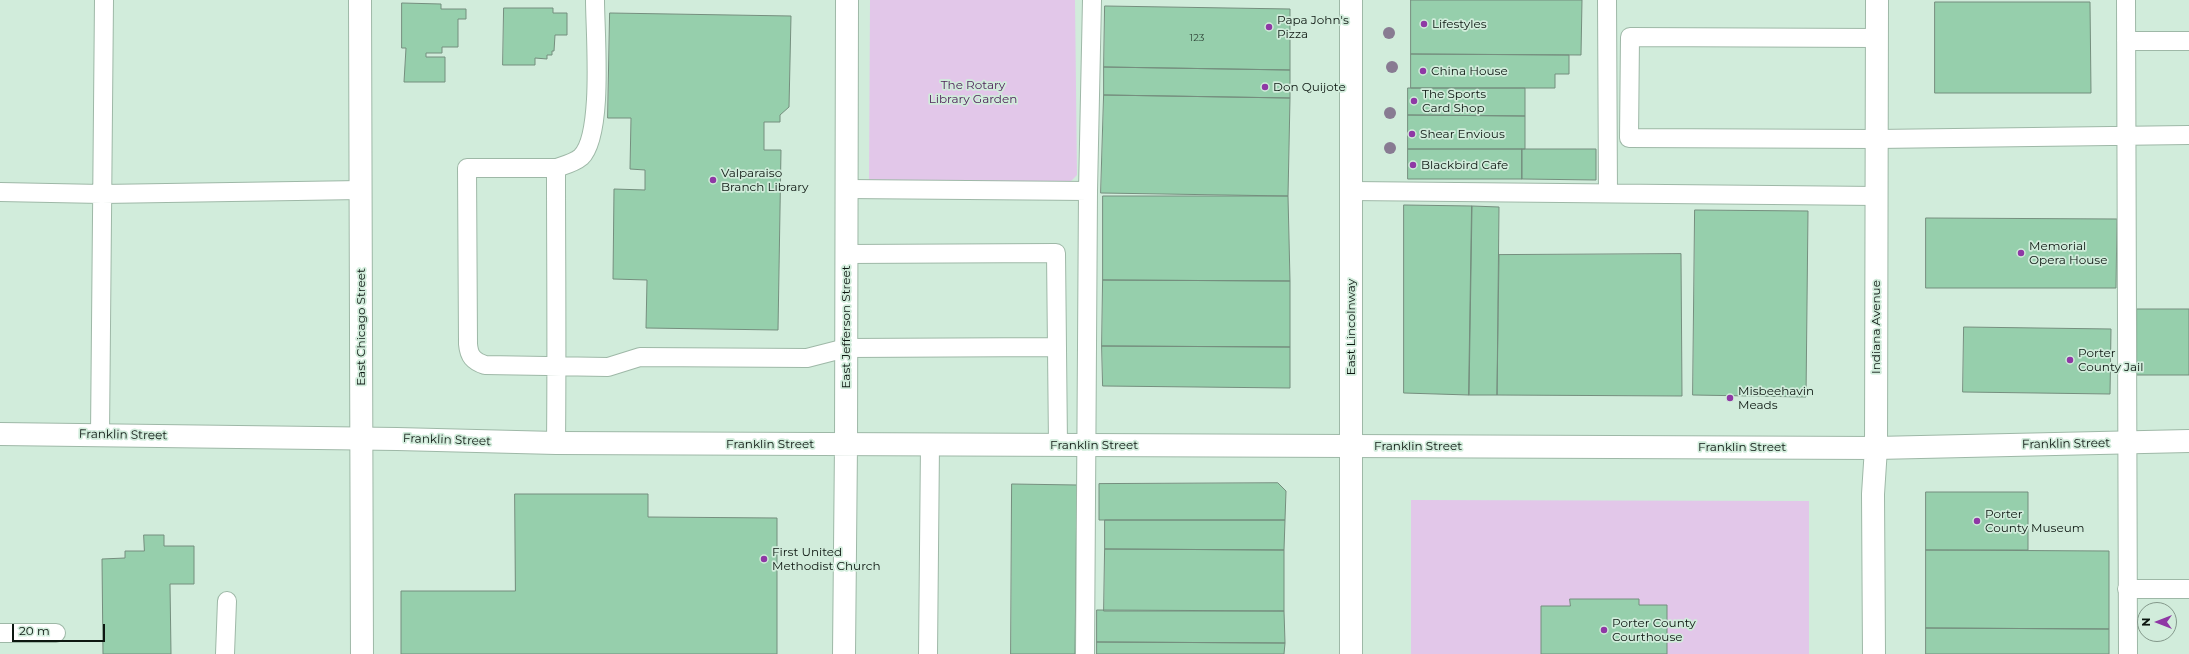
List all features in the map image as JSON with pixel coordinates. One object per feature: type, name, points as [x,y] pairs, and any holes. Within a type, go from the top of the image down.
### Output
[{"type":"main road","name":"East Chicago Street","points":[[360,0],[362,654]]},
{"type":"main road","name":"East Jefferson Street","points":[[844,654],[847,0]]},
{"type":"main road","name":"East Lincolnway","points":[[1351,0],[1351,654]]},
{"type":"main road","name":"Indiana Avenue","points":[[1874,654],[1873,494],[1876,448],[1877,0]]},
{"type":"main road","name":"Franklin Street","points":[[0,434],[361,438],[556,443],[1876,448],[2189,441]]},
{"type":"lane","points":[[100,435],[104,0]]},
{"type":"lane","points":[[595,0],[595,126],[587,148],[582,156],[574,162],[556,168],[467,168],[468,344],[471,357],[475,361],[485,365],[608,367],[640,357],[807,358],[846,348],[1057,347]]},
{"type":"lane","points":[[1085,654],[1085,445],[1092,0]]},
{"type":"lane","points":[[1606,0],[1608,193]]},
{"type":"lane","points":[[2126,0],[2128,654]]},
{"type":"lane","points":[[1877,38],[1630,37],[1629,138],[1877,139],[2189,135]]},
{"type":"lane","points":[[2126,41],[2189,41]]},
{"type":"lane","points":[[556,168],[556,443]]},
{"type":"lane","points":[[847,189],[1088,191]]},
{"type":"lane","points":[[0,192],[102,194],[360,190]]},
{"type":"lane","points":[[1351,191],[1877,196]]},
{"type":"lane","points":[[846,254],[1056,253],[1058,445]]},
{"type":"lane","points":[[928,654],[930,444]]},
{"type":"lane","points":[[2127,589],[2189,589]]},
{"type":"lane","points":[[225,654],[227,601]]},
{"type":"lane","points":[[0,633],[56,633]]},
{"type":"green space","name":"The Rotary Library Garden","points":[[870,0],[1075,0],[1077,175],[1068,184],[869,184]]},
{"type":"green space","points":[[1411,500],[1809,501],[1809,654],[1411,654]]},
{"type":"building","points":[[1411,0],[1582,0],[1581,55],[1411,54]]},
{"type":"building","points":[[1935,2],[2090,2],[2091,93],[1935,93]]},
{"type":"building","points":[[402,3],[441,4],[441,9],[466,9],[466,19],[458,19],[458,47],[442,47],[442,53],[426,53],[426,57],[445,57],[445,82],[404,82],[406,48],[402,48]]},
{"type":"building","points":[[1105,6],[1290,9],[1290,70],[1104,67]]},
{"type":"building","points":[[504,8],[553,8],[553,13],[567,13],[567,35],[555,35],[554,51],[552,51],[552,55],[547,55],[547,59],[535,58],[535,65],[503,65]]},
{"type":"building","name":"Valparaiso Branch Library","points":[[610,13],[791,16],[789,107],[780,115],[780,122],[764,122],[764,150],[781,150],[778,330],[646,328],[647,280],[613,279],[614,189],[645,190],[645,170],[630,169],[631,118],[608,118]]},
{"type":"building","points":[[1411,54],[1569,55],[1569,74],[1555,74],[1555,88],[1411,88]]},
{"type":"building","points":[[1104,67],[1290,70],[1290,98],[1104,95]]},
{"type":"building","points":[[1408,88],[1525,88],[1525,116],[1408,115]]},
{"type":"building","points":[[1104,95],[1290,98],[1288,196],[1101,193]]},
{"type":"building","points":[[1408,115],[1525,116],[1525,149],[1408,149]]},
{"type":"building","points":[[1408,149],[1522,149],[1522,179],[1408,179]]},
{"type":"building","points":[[1522,149],[1596,149],[1596,180],[1522,179]]},
{"type":"building","points":[[1103,196],[1288,196],[1290,281],[1103,280]]},
{"type":"building","points":[[1404,205],[1472,206],[1469,395],[1404,393]]},
{"type":"building","points":[[1472,206],[1499,207],[1497,395],[1469,395]]},
{"type":"building","points":[[1695,210],[1808,211],[1806,397],[1693,395]]},
{"type":"building","name":"Memorial Opera House","points":[[1926,218],[2117,219],[2116,288],[1926,288]]},
{"type":"building","points":[[1681,254],[1682,396],[1497,395],[1499,255]]},
{"type":"building","points":[[1103,280],[1290,281],[1290,347],[1102,346]]},
{"type":"building","points":[[2137,309],[2189,309],[2189,375],[2137,375]]},
{"type":"building","points":[[1964,327],[2111,329],[2110,394],[1963,392]]},
{"type":"building","points":[[1102,346],[1290,347],[1290,388],[1103,386]]},
{"type":"building","points":[[1278,483],[1286,491],[1285,520],[1099,520],[1099,484]]},
{"type":"building","points":[[1012,484],[1077,485],[1075,654],[1011,654]]},
{"type":"building","name":"Porter County Museum","points":[[1926,492],[2028,492],[2028,550],[1926,550]]},
{"type":"building","points":[[515,494],[648,494],[648,517],[777,518],[777,654],[401,654],[401,591],[515,591]]},
{"type":"building","points":[[1105,520],[1285,520],[1284,550],[1105,549]]},
{"type":"building","points":[[144,535],[164,535],[164,546],[194,546],[194,584],[170,584],[171,654],[103,654],[102,559],[125,558],[125,551],[144,551]]},
{"type":"building","points":[[1105,549],[1284,550],[1284,611],[1104,611]]},
{"type":"building","points":[[1926,550],[2109,551],[2109,629],[1926,628]]},
{"type":"building","name":"Porter County Courthouse","points":[[1570,599],[1639,599],[1639,605],[1667,605],[1667,654],[1541,654],[1541,606],[1570,606]]},
{"type":"building","points":[[1097,610],[1284,611],[1285,643],[1097,642]]},
{"type":"building","points":[[1926,628],[2109,629],[2109,654],[1926,654]]},
{"type":"building","points":[[1097,642],[1285,643],[1284,654],[1097,654]]},
{"type":"place","name":"Lifestyles","points":[[1424,24]]},
{"type":"place","name":"Papa John's Pizza","points":[[1269,27]]},
{"type":"place","name":"China House","points":[[1423,71]]},
{"type":"place","name":"Don Quijote","points":[[1265,87]]},
{"type":"place","name":"The Sports Card Shop","points":[[1414,101]]},
{"type":"place","name":"Shear Envious","points":[[1412,134]]},
{"type":"place","name":"Blackbird Cafe","points":[[1413,165]]},
{"type":"place","name":"Valparaiso Branch Library","points":[[713,180]]},
{"type":"place","name":"Memorial Opera House","points":[[2021,253]]},
{"type":"place","name":"Porter County Jail","points":[[2070,360]]},
{"type":"place","name":"Misbeehavin Meads","points":[[1730,398]]},
{"type":"place","name":"Porter County Museum","points":[[1977,521]]},
{"type":"place","name":"First United Methodist Church","points":[[764,559]]},
{"type":"place","name":"Porter County Courthouse","points":[[1604,630]]}]
